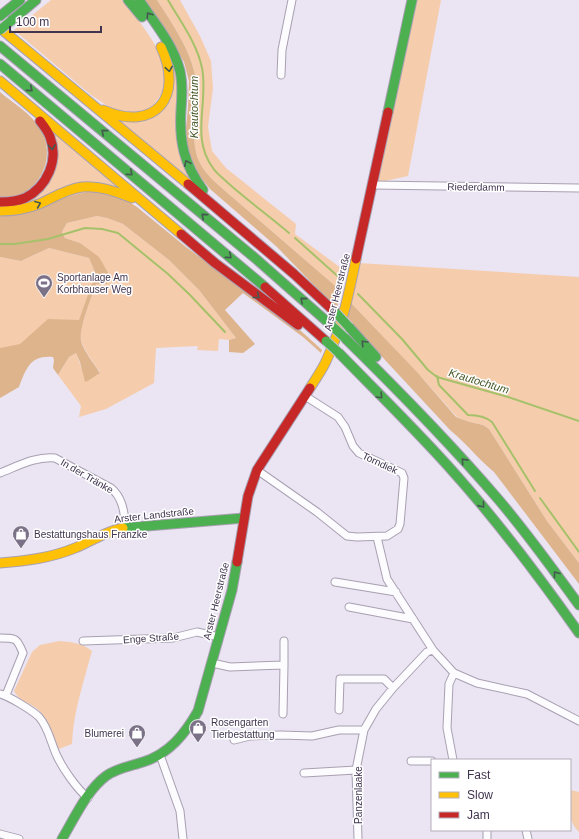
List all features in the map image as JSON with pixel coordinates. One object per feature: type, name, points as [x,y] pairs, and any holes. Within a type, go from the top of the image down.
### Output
[{"type":"main road","points":[[2,15],[20,0]]},
{"type":"main road","points":[[36,0],[0,29],[216,207],[294,274],[336,313],[374,355],[392,384]]},
{"type":"main road","points":[[94,107],[127,118],[140,117],[150,113],[160,106],[168,92],[170,71],[164,52],[128,0]]},
{"type":"main road","points":[[139,0],[172,49],[177,59],[183,90],[180,127],[183,153],[195,179],[216,207]]},
{"type":"main road","name":"Arster Heerstraße","points":[[62,839],[88,798],[105,776],[160,755],[192,722],[198,710],[232,590],[248,496],[257,470],[327,360],[344,315],[412,0]]},
{"type":"main road","points":[[0,46],[255,258],[345,338],[440,434],[490,490],[528,537],[579,605]]},
{"type":"main road","points":[[0,64],[244,269],[339,353],[428,444],[478,500],[555,598],[579,633]]},
{"type":"main road","points":[[0,81],[216,263],[271,306],[300,326],[326,341]]},
{"type":"main road","points":[[0,202],[19,201],[32,194],[41,187],[52,165],[53,149],[47,131],[25,102]]},
{"type":"main road","points":[[0,210],[25,209],[74,189],[89,187],[118,191],[150,208]]},
{"type":"main road","name":"Arster Landstraße","points":[[0,563],[36,560],[58,554],[78,547],[112,530],[126,527],[244,518]]},
{"type":"street","points":[[281,75],[282,50],[292,0]]},
{"type":"street","name":"Riederdamm","points":[[373,185],[579,188]]},
{"type":"street","name":"Torndiek","points":[[305,396],[338,417],[345,427],[353,446],[359,453],[402,473],[404,478],[400,524],[398,529],[393,533],[387,536],[377,537]]},
{"type":"street","name":"In der Tränke","points":[[0,473],[37,459],[46,457],[55,458],[117,492],[120,498],[126,527]]},
{"type":"street","points":[[257,470],[317,512],[342,533],[350,536],[377,537],[387,579],[433,650],[454,672],[477,683],[527,694],[579,721]]},
{"type":"street","points":[[335,582],[396,592]]},
{"type":"street","points":[[349,607],[413,619]]},
{"type":"street","name":"Enge Straße","points":[[83,641],[173,638],[197,632],[219,637]]},
{"type":"street","points":[[0,638],[13,638],[17,640],[23,653],[3,694],[39,716],[46,726],[60,761],[82,793],[88,798]]},
{"type":"street","points":[[283,714],[284,641]]},
{"type":"street","name":"Panzenlaake","points":[[358,839],[356,770],[364,730],[376,709],[393,688],[427,652],[433,650]]},
{"type":"street","points":[[212,663],[230,667],[284,665]]},
{"type":"street","points":[[453,759],[447,728],[449,684],[454,672]]},
{"type":"street","points":[[339,710],[340,675],[384,679],[393,688]]},
{"type":"street","points":[[234,740],[250,736],[312,736],[339,730],[364,730]]},
{"type":"street","points":[[160,755],[180,811],[182,839]]},
{"type":"street","points":[[411,760],[431,762]]},
{"type":"street","points":[[304,773],[356,770]]},
{"type":"street","points":[[0,834],[19,839]]},
{"type":"shaded area","points":[[51,0],[122,0],[151,38],[164,64],[165,89],[151,108],[140,112],[126,113],[112,109],[91,95],[14,30]]},
{"type":"shaded area","points":[[145,0],[157,0],[168,16],[192,62],[196,85],[194,141],[195,149],[201,165],[221,187],[340,290],[337,309],[277,247],[210,189],[199,175],[187,148],[186,129],[189,81],[184,62]]},
{"type":"shaded area","points":[[157,0],[180,0],[200,36],[211,61],[213,88],[208,127],[212,151],[226,168],[296,224],[295,234],[345,271],[340,290],[221,187],[201,165],[195,149],[194,141],[196,81],[192,62],[184,44]]},
{"type":"shaded area","points":[[415,0],[441,0],[408,176],[376,183]]},
{"type":"shaded area","points":[[174,61],[192,180],[115,118],[157,112]]},
{"type":"shaded area","points":[[0,92],[28,114],[37,124],[45,139],[47,158],[44,168],[35,184],[19,195],[0,197]]},
{"type":"shaded area","points":[[48,127],[126,191],[8,205],[48,181]]},
{"type":"shaded area","points":[[90,191],[123,198],[137,207],[186,247],[301,331],[322,350],[321,353],[303,337],[243,293],[225,310],[255,344],[243,353],[229,352],[229,340],[236,338],[199,290],[169,260],[123,224],[97,216],[67,223],[62,232],[65,238],[80,243],[99,257],[110,276],[107,284],[96,284],[84,320],[81,335],[84,348],[100,373],[85,382],[76,353],[69,357],[58,375],[53,368],[53,357],[39,358],[30,364],[19,387],[0,398],[0,348],[20,344],[48,319],[79,320],[94,278],[95,279],[97,277],[89,258],[49,248],[21,261],[0,257],[0,214]]},
{"type":"shaded area","points":[[97,216],[123,224],[169,260],[199,290],[236,338],[229,340],[219,339],[218,351],[197,350],[198,346],[156,348],[154,383],[106,409],[79,417],[81,406],[58,375],[69,357],[76,353],[84,378],[94,376],[100,372],[82,343],[81,334],[96,284],[107,284],[80,243],[65,238],[62,232],[67,223]]},
{"type":"shaded area","name":"Sportanlage Am Korbhauser Weg","points":[[49,248],[89,258],[97,277],[80,321],[20,345],[0,359],[0,257],[21,261]]},
{"type":"shaded area","points":[[359,263],[579,277],[579,563],[547,521],[489,429],[483,425],[457,417],[351,303]]},
{"type":"shaded area","points":[[351,303],[417,372],[456,417],[483,425],[489,429],[547,521],[579,563],[579,584],[494,472],[450,430],[347,319]]},
{"type":"shaded area","points":[[59,641],[77,643],[92,651],[82,685],[74,721],[72,744],[59,749],[44,717],[36,708],[18,697],[14,691],[32,652],[40,645]]},
{"type":"shaded area","points":[[571,790],[579,792],[579,832],[571,818]]},
{"type":"waterway","name":"Krautochtum","points":[[168,0],[183,24],[200,59],[204,81],[201,132],[206,156],[214,170],[220,176],[289,233]]},
{"type":"waterway","points":[[0,244],[15,244],[48,239],[85,228],[102,229],[118,233],[168,274],[225,332]]},
{"type":"waterway","name":"Krautochtum","points":[[295,238],[342,280]]},
{"type":"waterway","name":"Krautochtum","points":[[358,294],[402,339],[428,370],[437,377],[508,397],[579,421]]},
{"type":"waterway","points":[[437,376],[439,385],[468,415],[481,416],[492,422],[535,491]]},
{"type":"waterway","points":[[540,498],[579,552]]},
{"type":"traffic: fast","points":[[0,16],[20,0]]},
{"type":"traffic: fast","points":[[11,21],[36,0]]},
{"type":"traffic: fast","points":[[128,0],[142,17]]},
{"type":"traffic: fast","points":[[139,0],[168,42],[177,61],[182,86],[182,143],[191,171],[203,190]]},
{"type":"traffic: fast","points":[[388,112],[412,0]]},
{"type":"traffic: fast","points":[[0,30],[11,21]]},
{"type":"traffic: fast","points":[[0,46],[255,258],[332,326]]},
{"type":"traffic: fast","points":[[0,64],[265,287]]},
{"type":"traffic: fast","points":[[336,313],[349,327]]},
{"type":"traffic: fast","points":[[332,326],[345,338]]},
{"type":"traffic: fast","points":[[349,327],[376,357]]},
{"type":"traffic: fast","points":[[345,338],[385,377],[480,478],[530,538],[579,605]]},
{"type":"traffic: fast","points":[[326,341],[339,353]]},
{"type":"traffic: fast","points":[[339,353],[421,437],[466,486],[516,548],[579,633]]},
{"type":"traffic: fast","points":[[123,528],[244,518]]},
{"type":"traffic: fast","points":[[62,839],[81,805],[99,782],[115,771],[143,762],[161,754],[188,728],[198,711],[232,590],[237,562]]},
{"type":"traffic: slow","points":[[0,28],[188,184]]},
{"type":"traffic: slow","points":[[103,110],[122,116],[138,117],[151,113],[160,106],[167,95],[169,81],[167,65],[161,47]]},
{"type":"traffic: slow","points":[[0,81],[181,234]]},
{"type":"traffic: slow","points":[[0,211],[29,207],[65,192],[82,187],[107,189],[132,198]]},
{"type":"traffic: slow","points":[[310,388],[325,363],[337,335],[348,297],[356,259]]},
{"type":"traffic: slow","points":[[0,563],[47,557],[75,548],[98,537],[123,528]]},
{"type":"traffic: jam","points":[[356,259],[388,112]]},
{"type":"traffic: jam","points":[[1,202],[10,202],[25,198],[39,187],[49,172],[52,164],[52,146],[50,137],[40,121]]},
{"type":"traffic: jam","points":[[188,184],[294,274],[336,313]]},
{"type":"traffic: jam","points":[[181,234],[215,263],[298,325]]},
{"type":"traffic: jam","points":[[265,287],[326,341]]},
{"type":"traffic: jam","points":[[237,562],[248,496],[257,470],[310,388]]},
{"type":"place","name":"Sportanlage Am Korbhauser Weg","points":[[44,298]]},
{"type":"place","name":"Bestattungshaus Franzke","points":[[21,549]]},
{"type":"place","name":"Rosengarten Tierbestattung","points":[[198,743]]},
{"type":"place","name":"Blumerei","points":[[137,748]]}]
